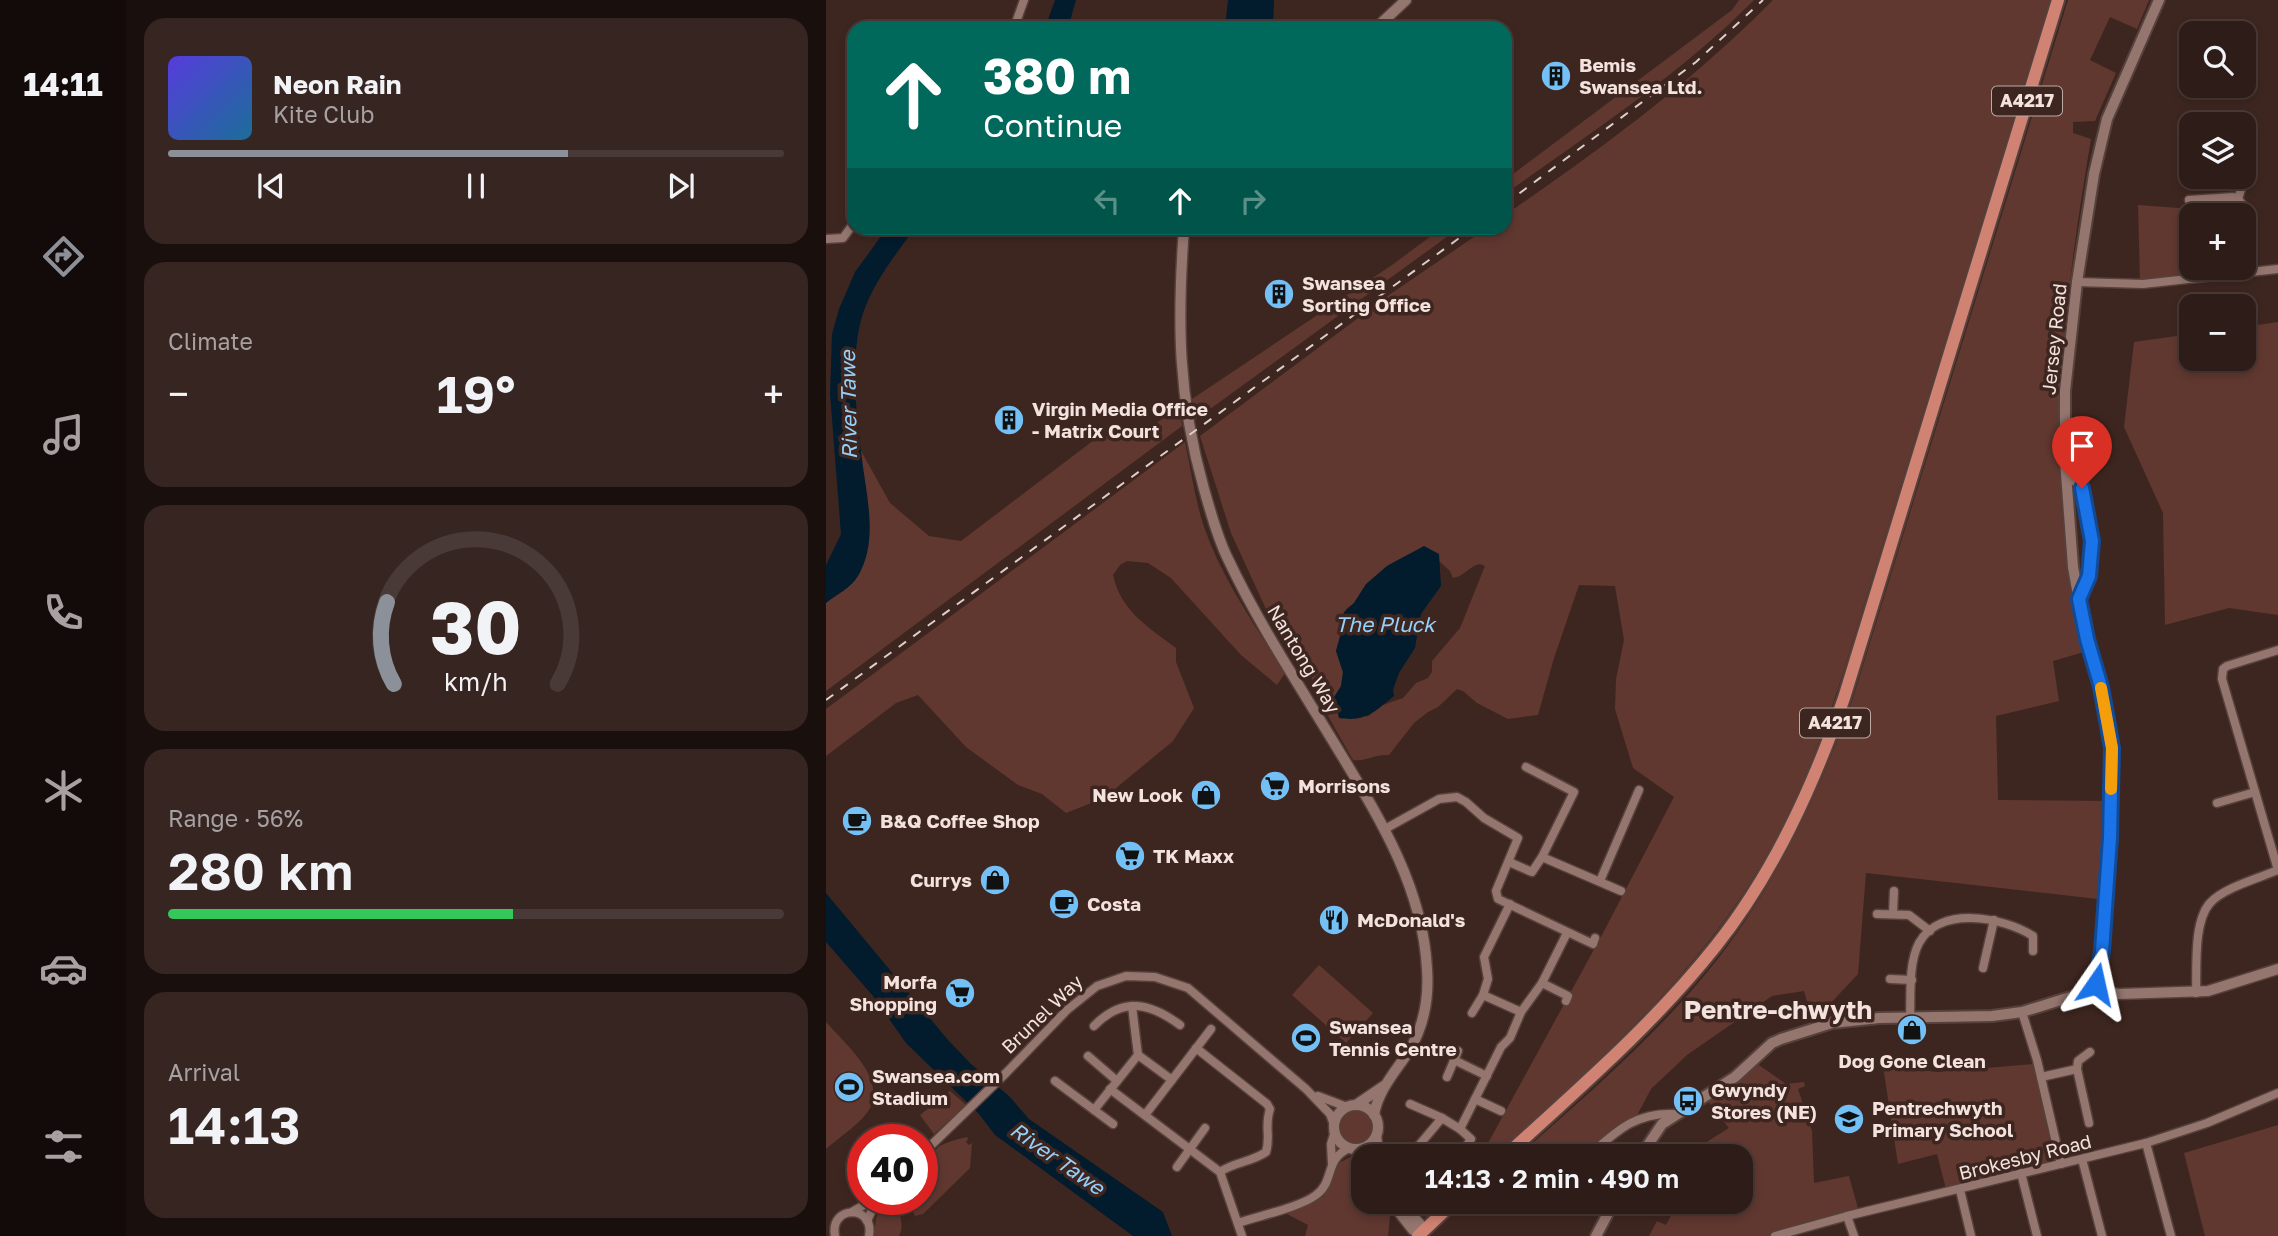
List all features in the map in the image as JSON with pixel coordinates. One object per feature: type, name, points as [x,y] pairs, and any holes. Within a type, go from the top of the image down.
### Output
[{"type":"main road","name":"A4217","points":[[1518,1144],[1625,1046],[1683,985],[1742,910],[1797,815],[1844,698],[2058,0]]},
{"type":"main road","name":"Jersey Road","points":[[2092,982],[2099,971],[2102,951],[2110,838],[2112,748],[2073,567],[2065,391],[2077,282],[2094,174],[2107,119],[2159,0]]},
{"type":"main road","points":[[1648,1144],[1661,1124],[1718,1089],[1775,1041],[1832,1023],[1879,1018],[1993,1016],[2022,1012],[2074,997],[2092,982]]},
{"type":"main road","points":[[1419,1234],[1441,1214]]},
{"type":"main road","points":[[1596,1236],[1608,1214]]},
{"type":"street","points":[[1016,21],[1024,0]]},
{"type":"street","points":[[1384,21],[1406,0]]},
{"type":"street","points":[[2238,200],[2241,189]]},
{"type":"street","points":[[2189,200],[2233,197],[2241,203]]},
{"type":"street","points":[[826,239],[843,238],[847,233]]},
{"type":"street","name":"Nantong Way","points":[[1184,235],[1180,316],[1181,373],[1188,427],[1213,521],[1227,558],[1254,610],[1385,829],[1409,882],[1424,935],[1428,995],[1417,1036],[1385,1086],[1374,1115]]},
{"type":"street","points":[[2256,272],[2278,270]]},
{"type":"street","points":[[2077,282],[2143,284],[2179,280]]},
{"type":"street","points":[[2067,480],[2074,481],[2082,488],[2092,541],[2089,576],[2079,599]]},
{"type":"street","points":[[2196,993],[2199,931],[2206,909],[2224,893],[2278,870],[2222,673],[2227,666],[2278,650]]},
{"type":"street","points":[[1509,862],[1532,872],[1574,792],[1526,767]]},
{"type":"street","points":[[1600,881],[1639,790]]},
{"type":"street","points":[[2217,803],[2255,792]]},
{"type":"street","points":[[1385,829],[1439,799],[1457,797],[1484,818],[1518,838],[1496,896],[1567,933],[1593,944],[1595,938]]},
{"type":"street","points":[[1542,857],[1621,891]]},
{"type":"street","points":[[1894,891],[1894,914]]},
{"type":"street","points":[[1472,1013],[1483,995],[1488,979],[1484,957],[1510,904]]},
{"type":"street","points":[[1877,914],[1909,915],[1930,930]]},
{"type":"street","points":[[1910,1018],[1913,969],[1919,943],[1930,930],[1951,920],[1993,920],[2018,926],[2033,936],[2033,951]]},
{"type":"street","points":[[1983,968],[1993,920]]},
{"type":"street","points":[[1460,1129],[1501,1047],[1510,1038],[1521,1012],[1542,983],[1567,933]]},
{"type":"street","points":[[2092,982],[2106,991],[2119,994],[2196,993],[2221,988],[2278,969]]},
{"type":"street","name":"Brunel Way","points":[[938,1139],[1067,1010],[1097,986],[1126,976],[1166,980],[1188,988],[1306,1089],[1329,1114],[1335,1128]]},
{"type":"street","points":[[1890,979],[1912,981]]},
{"type":"street","points":[[1542,983],[1568,996],[1566,1001]]},
{"type":"street","points":[[1483,995],[1521,1012]]},
{"type":"street","points":[[1094,1110],[1138,1055],[1132,1006]]},
{"type":"street","points":[[1094,1026],[1113,1011],[1132,1006],[1160,1011],[1180,1025]]},
{"type":"street","points":[[2022,1012],[2041,1077],[2061,1164]]},
{"type":"street","points":[[1145,1115],[1211,1029]]},
{"type":"street","points":[[1196,1048],[1270,1109],[1265,1126],[1269,1143],[1266,1152],[1220,1172]]},
{"type":"street","points":[[2089,1123],[2077,1069],[2078,1061],[2090,1052]]},
{"type":"street","points":[[1138,1055],[1172,1080]]},
{"type":"street","points":[[1088,1056],[1117,1081]]},
{"type":"street","points":[[1447,1077],[1456,1056],[1487,1076]]},
{"type":"street","points":[[2041,1077],[2077,1069]]},
{"type":"street","points":[[1055,1081],[1113,1124]]},
{"type":"street","name":"Nantong Way","points":[[1352,1106],[1385,1086]]},
{"type":"street","points":[[1111,1089],[1220,1172],[1242,1236]]},
{"type":"street","name":"Brunel Way","points":[[1306,1089],[1327,1101],[1352,1106]]},
{"type":"street","name":"Brokesby Road","points":[[1775,1236],[2146,1143],[2207,1124],[2278,1093]]},
{"type":"street","points":[[1475,1099],[1500,1111]]},
{"type":"street","points":[[1410,1104],[1460,1129],[1471,1139],[1468,1144]]},
{"type":"street","points":[[1332,1164],[1331,1144],[1339,1114],[1352,1106],[1369,1110],[1374,1115],[1378,1129],[1377,1144]]},
{"type":"street","points":[[1601,1144],[1618,1129],[1641,1118],[1674,1114]]},
{"type":"street","points":[[1420,1144],[1442,1118]]},
{"type":"street","points":[[1177,1167],[1205,1128]]},
{"type":"street","points":[[1335,1128],[1340,1142],[1351,1147]]},
{"type":"street","points":[[1369,1144],[1376,1136]]},
{"type":"street","points":[[2146,1143],[2171,1236]]},
{"type":"street","points":[[1238,1223],[1315,1196],[1325,1184],[1338,1154],[1351,1152]]},
{"type":"street","points":[[2082,1159],[2102,1236]]},
{"type":"street","points":[[2021,1173],[2037,1236]]},
{"type":"street","points":[[1960,1190],[1971,1236]]},
{"type":"street","points":[[835,1236],[834,1226],[838,1218],[847,1214]]},
{"type":"street","points":[[1400,1214],[1419,1234],[1420,1224],[1411,1214]]},
{"type":"street","points":[[861,1215],[867,1222]]},
{"type":"street","points":[[869,1236],[867,1222],[870,1215]]},
{"type":"street","points":[[1847,1216],[1854,1236]]},
{"type":"shaded area","points":[[1739,0],[1754,0],[1665,78],[1512,189],[1512,175],[1732,10]]},
{"type":"shaded area","points":[[1773,0],[2050,0],[1845,667],[1812,760],[1782,827],[1743,894],[1713,936],[1645,1014],[1507,1144],[1488,1144],[1674,797],[1633,768],[1615,709],[1616,679],[1624,640],[1615,586],[1579,585],[1538,715],[1508,719],[1457,689],[1438,707],[1414,723],[1389,755],[1353,760],[1323,707],[1306,664],[1301,658],[1294,659],[1265,607],[1231,533],[1200,436],[1389,295],[1477,235],[1512,235],[1512,210],[1576,166],[1678,87]],"holes":[[[1409,554],[1439,554],[1439,561],[1450,571],[1453,578],[1476,565],[1485,566],[1460,628],[1432,661],[1432,672],[1428,678],[1416,683],[1403,698],[1383,705],[1367,717],[1341,686],[1343,672],[1336,651],[1346,609],[1387,566]]]},
{"type":"shaded area","points":[[2068,0],[2149,0],[2137,29],[2110,17],[2090,60],[2116,73],[2095,121],[2073,122],[2073,133],[2091,139],[2065,326],[2060,468],[2066,549],[2084,652],[2053,661],[2059,701],[1996,716],[1998,800],[2104,801],[2098,899],[1866,873],[1858,974],[1813,1022],[1804,991],[1772,996],[1687,1055],[1651,1089],[1634,1121],[1604,1144],[1532,1144],[1668,1017],[1745,921],[1762,895],[1805,814],[1852,701]]},
{"type":"shaded area","points":[[2138,205],[2179,208],[2179,277],[2140,282]]},
{"type":"shaded area","points":[[1433,235],[1449,235],[1195,420],[1192,399]]},
{"type":"shaded area","points":[[2278,322],[2278,615],[2229,608],[2165,625],[2163,513],[2124,427],[2134,342],[2179,336],[2179,371],[2256,371],[2256,325]]},
{"type":"shaded area","points":[[1180,407],[1182,426],[826,691],[826,603],[860,573],[869,520],[860,449],[890,503],[929,536],[961,541],[1098,437],[1146,430]]},
{"type":"shaded area","points":[[1185,442],[1196,496],[1211,546],[1230,584],[1285,673],[1277,685],[1241,655],[1171,578],[1148,563],[1127,561],[1120,565],[1113,575],[1122,598],[1137,617],[1176,648],[1176,662],[1194,708],[1173,741],[1104,798],[1066,813],[1042,794],[1018,785],[966,747],[918,695],[896,703],[826,756],[826,709]]},
{"type":"shaded area","points":[[1319,965],[1373,1013],[1346,1043],[1292,995]]},
{"type":"shaded area","name":"Swansea.com Stadium","points":[[826,1022],[861,1061],[872,1084],[873,1096],[870,1108],[861,1119],[856,1124],[847,1124],[847,1132],[826,1149]]},
{"type":"shaded area","points":[[1756,1063],[1786,1084],[1804,1082],[1805,1086],[1798,1089],[1812,1131],[1814,1183],[1849,1176],[1859,1212],[1770,1236],[1649,1236],[1657,1221],[1666,1225],[1672,1214],[1753,1214],[1753,1144],[1704,1144],[1729,1128],[1707,1100]]},
{"type":"shaded area","points":[[2034,1064],[2057,1161],[1946,1189],[1937,1154],[1898,1164],[1883,1066],[1937,1072]]},
{"type":"shaded area","points":[[950,1091],[966,1105],[938,1130],[938,1124],[927,1124],[920,1115]]},
{"type":"shaded area","points":[[1350,1112],[1362,1112],[1372,1122],[1372,1134],[1362,1144],[1350,1144],[1340,1134],[1340,1122]]},
{"type":"shaded area","points":[[2278,1125],[2278,1236],[2205,1236],[2184,1153]]},
{"type":"shaded area","points":[[967,1137],[966,1142],[969,1145],[972,1143],[970,1168],[938,1199],[938,1148]]},
{"type":"shaded area","points":[[1351,1157],[1351,1214],[1389,1214],[1388,1236],[1305,1236],[1308,1225],[1285,1213],[1323,1197],[1339,1163]]},
{"type":"shaded area","points":[[878,1215],[900,1215],[899,1236],[874,1236]]},
{"type":"water","points":[[1055,0],[1076,0],[1070,21],[1048,21]]},
{"type":"water","points":[[1228,0],[1274,0],[1273,21],[1226,21]]},
{"type":"water","name":"River Tawe","points":[[882,235],[910,235],[869,297],[857,339],[856,403],[870,531],[865,562],[855,580],[826,603],[826,565],[841,534],[830,394],[832,334],[839,309],[855,272]]},
{"type":"water","name":"The Pluck","points":[[1424,546],[1439,554],[1441,586],[1421,614],[1415,648],[1399,673],[1393,690],[1394,696],[1363,717],[1339,718],[1334,697],[1341,686],[1343,672],[1336,651],[1344,612],[1354,603],[1366,584],[1387,566]]},
{"type":"water","name":"River Tawe","points":[[826,893],[971,1064],[1009,1096],[1029,1119],[1163,1212],[1172,1236],[1133,1236],[995,1135],[979,1114],[906,1043],[873,996],[826,942]]},
{"type":"railway","points":[[1512,199],[1696,62],[1763,0]]},
{"type":"railway","points":[[826,700],[1463,235]]},
{"type":"slow traffic","points":[[2101,688],[2112,748],[2111,789]]},
{"type":"place","name":"Bemis Swansea Ltd.","points":[[1556,76]]},
{"type":"place","name":"Swansea Sorting Office","points":[[1279,294]]},
{"type":"place","name":"Virgin Media Office - Matrix Court","points":[[1009,420]]},
{"type":"place","name":"Morrisons","points":[[1275,786]]},
{"type":"place","name":"New Look","points":[[1206,795]]},
{"type":"place","name":"B&Q Coffee Shop","points":[[857,821]]},
{"type":"place","name":"TK Maxx","points":[[1130,856]]},
{"type":"place","name":"Currys","points":[[995,880]]},
{"type":"place","name":"Costa","points":[[1064,904]]},
{"type":"place","name":"McDonald's","points":[[1334,920]]},
{"type":"place","name":"Morfa Shopping","points":[[960,993]]},
{"type":"place","name":"Dog Gone Clean","points":[[1912,1030]]},
{"type":"place","name":"Swansea Tennis Centre","points":[[1306,1038]]},
{"type":"place","name":"Swansea.com Stadium","points":[[849,1087]]},
{"type":"place","name":"Gwyndy Stores (NE)","points":[[1688,1101]]},
{"type":"place","name":"Pentrechwyth Primary School","points":[[1849,1119]]},
{"type":"district","name":"Pentre-chwyth","points":[[1778,1010]]},
{"type":"route","points":[[2082,488],[2092,541],[2089,576],[2079,599],[2101,687],[2112,748],[2110,838],[2102,951],[2099,971],[2092,982],[2096,984]]}]
